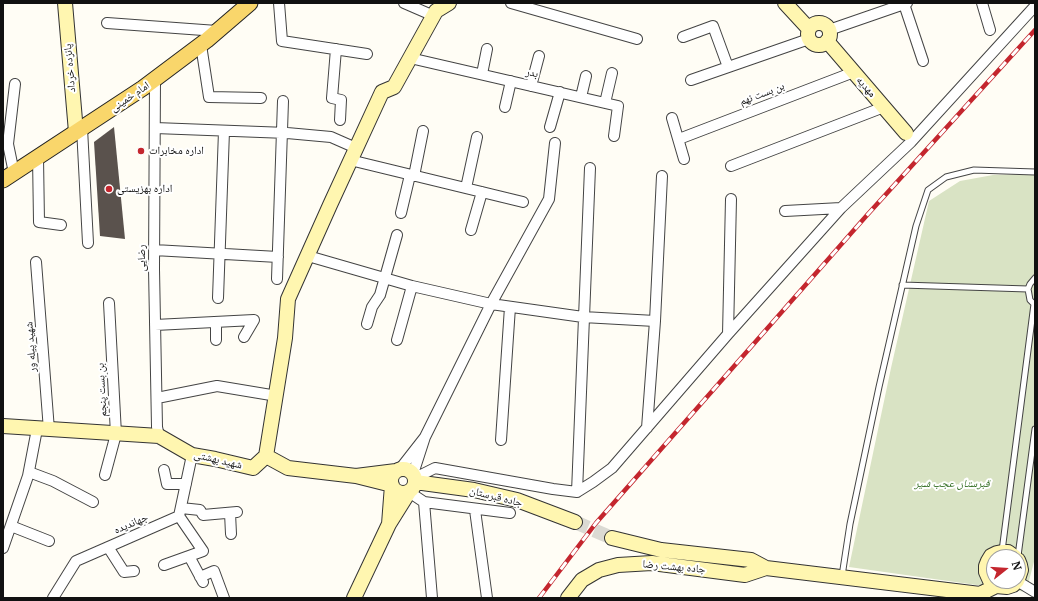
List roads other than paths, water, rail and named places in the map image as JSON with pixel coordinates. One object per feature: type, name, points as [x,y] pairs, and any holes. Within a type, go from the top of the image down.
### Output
[{"type":"main road","name":"امام خمینی","points":[[9,176],[155,80],[201,45],[250,3]]},
{"type":"street","name":"پانزده خرداد","points":[[65,3],[79,130]]},
{"type":"street","points":[[279,3],[282,41],[367,54]]},
{"type":"street","points":[[404,3],[437,10]]},
{"type":"street","points":[[449,3],[437,10],[394,87],[382,92],[288,299],[285,338],[266,456],[288,468],[356,476],[392,485],[401,493],[413,482],[435,468],[577,492],[612,468],[728,334],[841,208],[911,142],[1035,6]]},
{"type":"street","points":[[511,3],[637,38]]},
{"type":"street","points":[[785,3],[809,34]]},
{"type":"street","points":[[875,3],[879,13]]},
{"type":"street","points":[[982,3],[990,30]]},
{"type":"street","points":[[691,80],[728,67],[809,34],[814,24],[821,23],[827,27],[828,36],[879,13],[905,4],[923,61]]},
{"type":"street","points":[[107,23],[217,31]]},
{"type":"street","points":[[682,37],[713,26],[728,67]]},
{"type":"street","name":"مهدیه","points":[[828,36],[854,72],[906,133]]},
{"type":"street","points":[[201,45],[209,97],[261,98]]},
{"type":"street","points":[[336,49],[332,98],[341,100],[340,120]]},
{"type":"street","points":[[482,74],[487,49]]},
{"type":"street","points":[[531,86],[539,56]]},
{"type":"street","name":"بدر","points":[[410,58],[618,106],[614,136]]},
{"type":"street","name":"بن بست نهم","points":[[679,139],[854,72]]},
{"type":"street","points":[[605,103],[612,73]]},
{"type":"street","points":[[581,97],[586,76]]},
{"type":"street","name":"رضایی","points":[[155,80],[154,250],[159,436]]},
{"type":"street","points":[[505,107],[511,81]]},
{"type":"street","points":[[9,176],[8,144],[15,84]]},
{"type":"street","points":[[550,127],[560,92]]},
{"type":"street","points":[[277,279],[283,101]]},
{"type":"street","points":[[731,166],[884,107]]},
{"type":"street","points":[[672,118],[684,159]]},
{"type":"street","points":[[155,128],[283,133],[331,138],[353,154],[412,176],[523,202]]},
{"type":"street","points":[[79,130],[88,243]]},
{"type":"street","points":[[218,298],[224,131]]},
{"type":"street","points":[[401,213],[423,131]]},
{"type":"street","points":[[466,188],[477,137]]},
{"type":"street","points":[[354,598],[389,524],[413,482],[425,437],[491,304],[549,199],[555,143]]},
{"type":"street","points":[[38,157],[39,222],[61,225]]},
{"type":"street","points":[[577,492],[590,168]]},
{"type":"street","points":[[647,428],[656,321],[662,176]]},
{"type":"street","points":[[471,230],[482,192]]},
{"type":"street","points":[[728,334],[731,200]]},
{"type":"street","points":[[785,211],[841,208]]},
{"type":"street","points":[[366,324],[372,307],[380,294],[397,235]]},
{"type":"street","points":[[154,250],[278,258]]},
{"type":"street","points":[[308,256],[385,279],[491,304],[583,317],[656,321]]},
{"type":"street","name":"شهید پیله ور","points":[[3,546],[43,429],[36,262]]},
{"type":"street","points":[[397,340],[412,286]]},
{"type":"street","name":"بن بست پنجم","points":[[105,475],[116,434],[109,302]]},
{"type":"street","points":[[501,440],[510,307]]},
{"type":"street","points":[[155,325],[254,320],[244,337]]},
{"type":"street","points":[[216,322],[216,340]]},
{"type":"street","points":[[157,398],[217,386],[276,396]]},
{"type":"street","name":"شهید بهشتی","points":[[3,426],[159,436],[192,455],[252,468],[266,456]]},
{"type":"street","points":[[389,524],[392,478],[425,437]]},
{"type":"street","points":[[164,564],[203,551],[180,512],[192,455]]},
{"type":"street","points":[[356,476],[407,469],[424,502],[432,598]]},
{"type":"street","points":[[164,470],[167,484],[186,484]]},
{"type":"street","points":[[28,472],[53,481],[93,502]]},
{"type":"street","name":"جاده قبرستان","points":[[413,482],[474,490],[517,500],[575,522]]},
{"type":"street","points":[[424,502],[476,510],[510,513]]},
{"type":"street","points":[[180,512],[200,510],[203,515],[234,512],[231,534]]},
{"type":"street","points":[[476,510],[487,598]]},
{"type":"street","name":"جهاندیده","points":[[53,598],[76,561],[180,512]]},
{"type":"street","points":[[11,526],[49,541]]},
{"type":"street","points":[[612,538],[661,550],[751,560],[766,568],[980,594],[990,589]]},
{"type":"street","points":[[108,547],[124,572],[134,571]]},
{"type":"street","points":[[189,556],[201,579],[214,572],[224,598]]},
{"type":"street","name":"جاده بهشت رضا","points":[[568,598],[582,580],[599,570],[618,565],[652,563],[745,575],[766,568]]},
{"type":"street","points":[[1026,586],[1035,592]]},
{"type":"lane","points":[[842,577],[850,524],[879,387],[916,226],[928,190],[946,177],[974,170],[1035,172]]},
{"type":"lane","points":[[1002,549],[1034,304],[1030,300],[1028,289],[1035,278]]},
{"type":"lane","points":[[902,285],[1028,289]]},
{"type":"lane","points":[[1018,549],[1035,429]]},
{"type":"tunnel","points":[[575,522],[612,538]]},
{"type":"railway","points":[[539,598],[596,523],[868,214],[1035,30]]},
{"type":"place","name":"اداره مخابرات","points":[[141,151]]},
{"type":"place","name":"اداره بهزیستی","points":[[109,189]]},
{"type":"park label","name":"قبرستان عجب شیر","points":[[952,484]]}]
